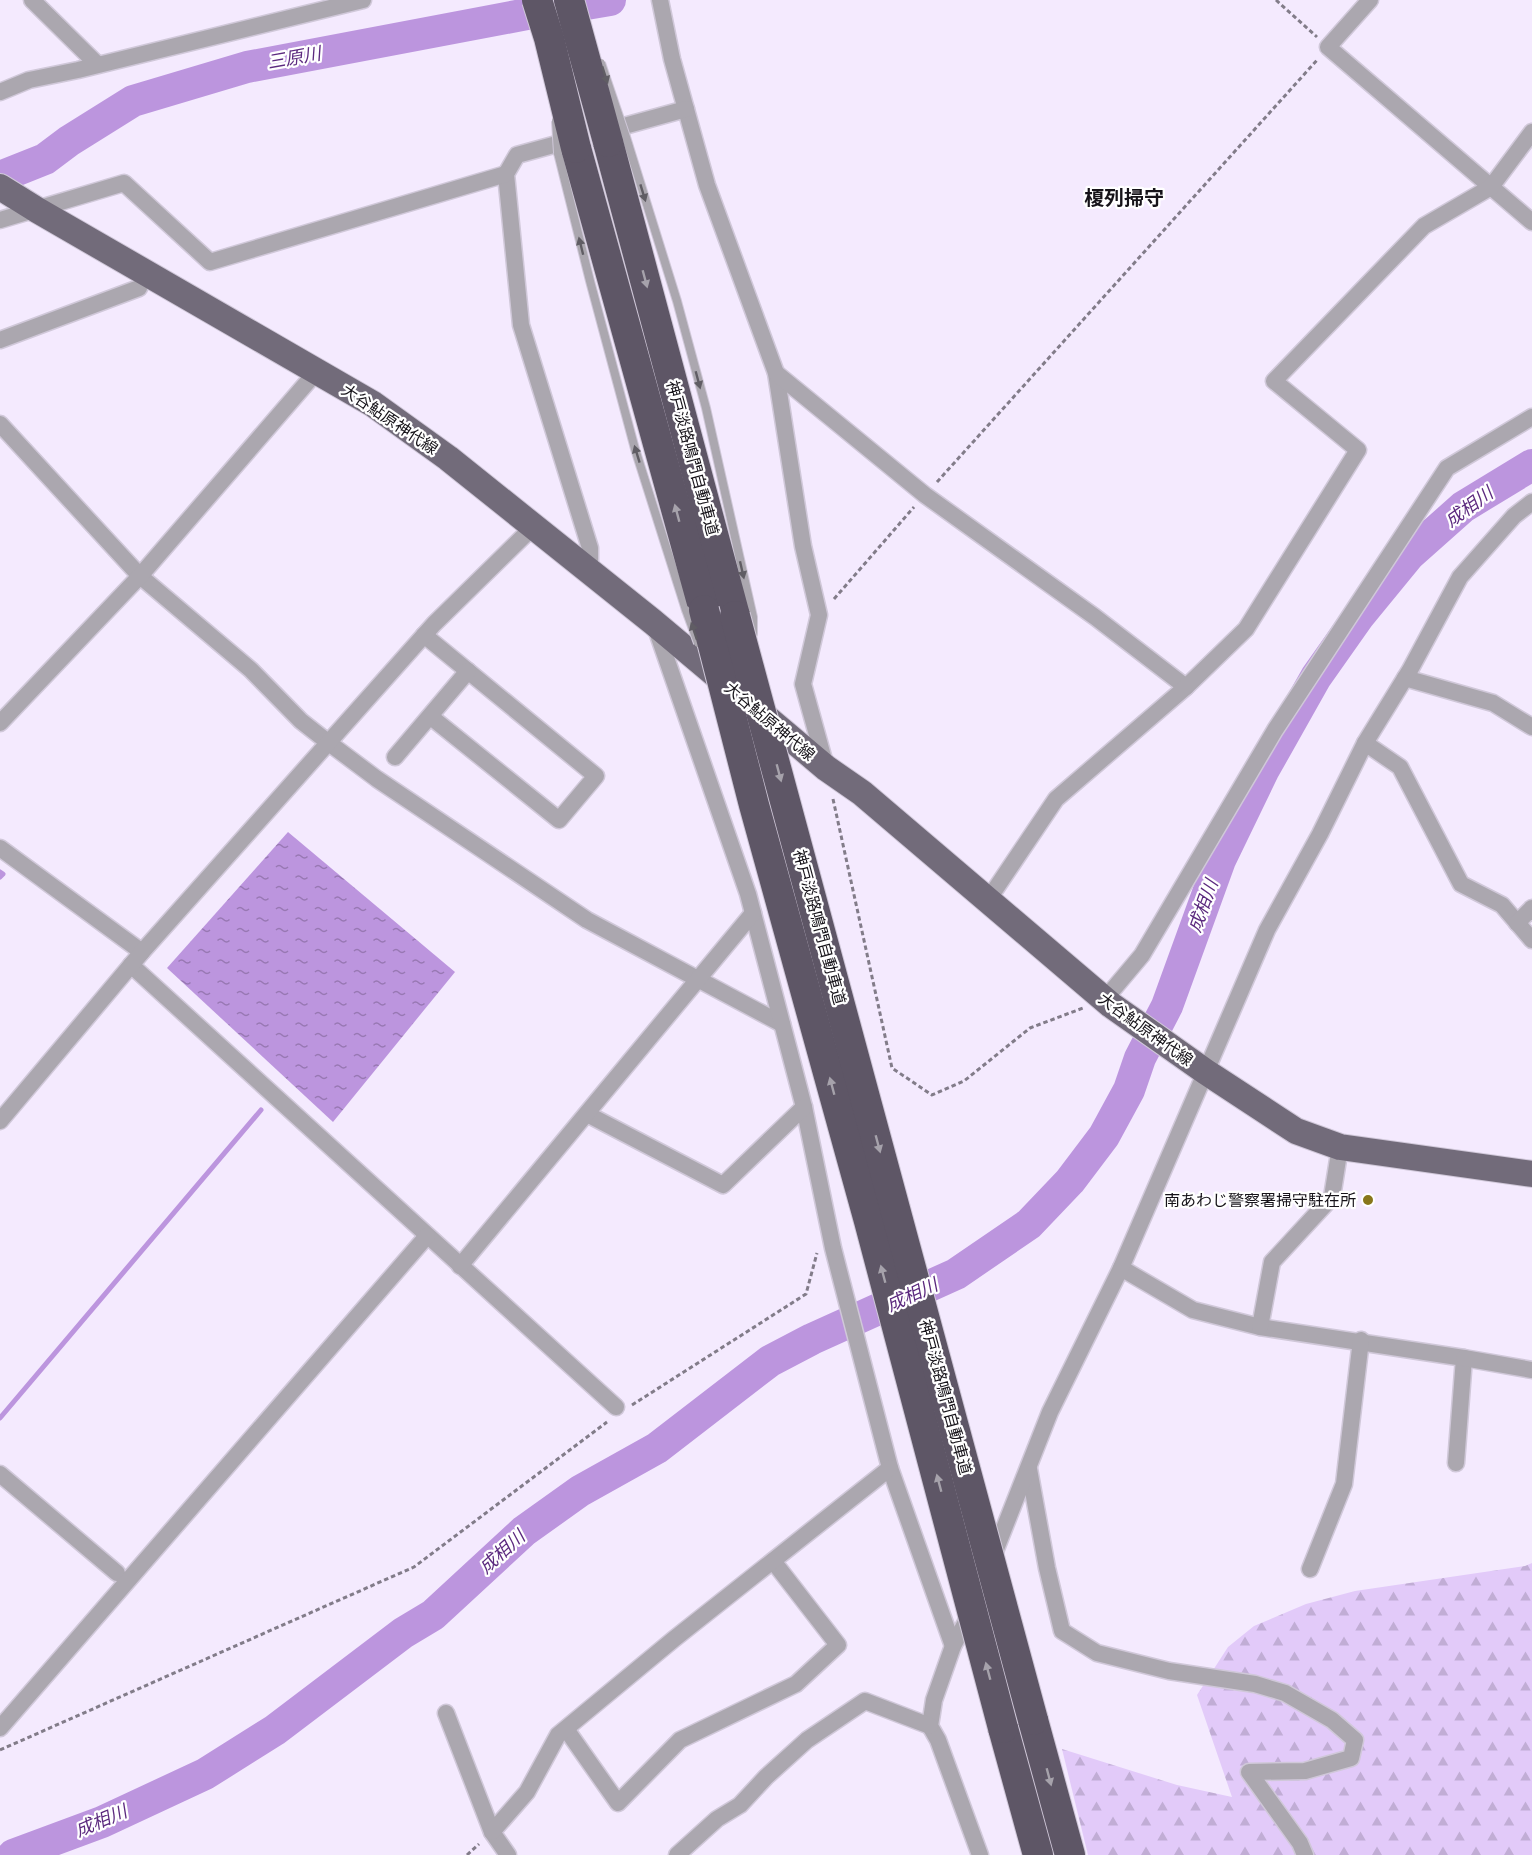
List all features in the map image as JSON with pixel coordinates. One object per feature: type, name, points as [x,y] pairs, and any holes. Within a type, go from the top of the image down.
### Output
[{"type":"highway","name":"神戸淡路鳴門自動車道","points":[[537,0],[549,38],[567,151],[695,610],[754,805],[869,1221],[1038,1855]]},
{"type":"highway","name":"神戸淡路鳴門自動車道","points":[[569,0],[617,140],[744,616],[753,680],[1070,1855]]},
{"type":"main road","name":"大谷鮎原神代線","points":[[0,187],[373,404],[448,458],[653,622],[826,768],[862,793],[1108,1002],[1199,1068],[1296,1131],[1340,1147],[1532,1174]]},
{"type":"street","points":[[32,0],[97,64]]},
{"type":"street","points":[[0,92],[29,80],[363,0]]},
{"type":"street","points":[[660,0],[686,110],[707,185],[776,373],[802,546],[819,615],[803,684],[826,768]]},
{"type":"street","points":[[1371,0],[1328,47],[1532,222]]},
{"type":"street","points":[[590,572],[590,548],[521,325],[506,174],[517,155],[686,110]]},
{"type":"street","points":[[988,900],[1056,799],[1186,687],[1246,629],[1358,450],[1274,381],[1424,226],[1491,187],[1532,132]]},
{"type":"street","points":[[0,220],[32,207],[124,183],[210,262],[506,174]]},
{"type":"street","points":[[0,340],[139,288]]},
{"type":"street","points":[[0,723],[140,576],[317,371]]},
{"type":"street","points":[[776,373],[925,495],[1095,616],[1186,687]]},
{"type":"street","points":[[1108,1002],[1142,955],[1275,730],[1447,468],[1532,417]]},
{"type":"street","points":[[0,424],[140,576],[251,670],[301,721],[377,779],[587,920],[782,1024]]},
{"type":"street","points":[[981,1855],[938,1740],[930,1726],[934,1700],[953,1646],[969,1616],[1050,1412],[1121,1268],[1199,1068],[1267,930],[1320,834],[1365,743],[1405,678],[1461,577],[1514,516],[1532,502]]},
{"type":"street","points":[[0,1121],[142,952],[424,635],[533,527]]},
{"type":"street","points":[[653,622],[753,913],[804,1107],[833,1248],[890,1468],[953,1646]]},
{"type":"street","points":[[424,635],[596,776],[559,820],[431,717]]},
{"type":"street","points":[[395,757],[468,671]]},
{"type":"street","points":[[1405,678],[1493,704],[1532,727]]},
{"type":"street","points":[[1365,743],[1400,767],[1461,884],[1502,905],[1532,940]]},
{"type":"street","points":[[0,848],[142,952]]},
{"type":"street","points":[[1517,923],[1532,908]]},
{"type":"street","points":[[460,1266],[753,913]]},
{"type":"street","points":[[131,965],[618,1411]]},
{"type":"street","points":[[587,1114],[723,1185],[804,1107]]},
{"type":"street","points":[[1260,1327],[1272,1262],[1332,1197],[1340,1147]]},
{"type":"street","points":[[0,1728],[428,1236]]},
{"type":"street","points":[[1121,1268],[1193,1310],[1260,1327],[1361,1341],[1532,1370]]},
{"type":"street","points":[[1310,1569],[1344,1484],[1361,1341]]},
{"type":"street","points":[[1456,1463],[1464,1358]]},
{"type":"street","points":[[492,1832],[528,1792],[558,1735],[890,1468]]},
{"type":"street","points":[[1029,1468],[1047,1569],[1062,1631],[1097,1653],[1168,1671],[1255,1684],[1285,1693],[1332,1720],[1354,1740],[1350,1758],[1305,1772],[1249,1772],[1300,1843],[1305,1855]]},
{"type":"street","points":[[0,1474],[117,1573]]},
{"type":"street","points":[[566,1729],[618,1803],[680,1740],[796,1684],[838,1645],[772,1561]]},
{"type":"street","points":[[677,1855],[717,1819],[740,1805],[766,1777],[807,1740],[865,1701],[930,1726]]},
{"type":"street","points":[[446,1713],[492,1832],[508,1855]]},
{"type":"lane","points":[[549,38],[554,96]]},
{"type":"lane","points":[[598,53],[617,140]]},
{"type":"lane","points":[[555,107],[567,151]]},
{"type":"lane","points":[[695,610],[713,686]]},
{"type":"lane","points":[[717,697],[754,805]]},
{"type":"path","points":[[819,615],[1328,47],[1276,0]]},
{"type":"path","points":[[826,768],[892,1068],[932,1095],[964,1082],[1030,1029],[1108,1002]]},
{"type":"path","points":[[0,1749],[414,1568],[618,1411],[806,1294],[816,1253],[833,1248]]},
{"type":"green space","points":[[1532,1563],[1532,1855],[1088,1855],[1062,1749],[1177,1785],[1232,1797],[1197,1695],[1228,1647],[1254,1626],[1306,1604],[1355,1591],[1525,1566]]},
{"type":"water","points":[[288,832],[455,972],[333,1122],[167,968]]},
{"type":"waterway","name":"三原川","points":[[0,177],[45,159],[69,141],[133,101],[247,67],[610,0]]},
{"type":"waterway","name":"成相川","points":[[13,1855],[102,1822],[205,1774],[275,1730],[403,1633],[433,1615],[524,1531],[580,1491],[657,1448],[770,1361],[812,1339],[956,1274],[1029,1224],[1070,1181],[1104,1136],[1129,1090],[1140,1058],[1167,1006],[1220,860],[1263,771],[1316,677],[1359,616],[1409,555],[1463,507],[1532,465]]},
{"type":"waterway","points":[[0,872],[3,874],[0,877]]},
{"type":"waterway","points":[[0,1418],[261,1110]]},
{"type":"place","name":"南あわじ警察署掃守駐在所","points":[[1368,1200]]},
{"type":"district","name":"榎列掃守","points":[[1124,198]]}]
